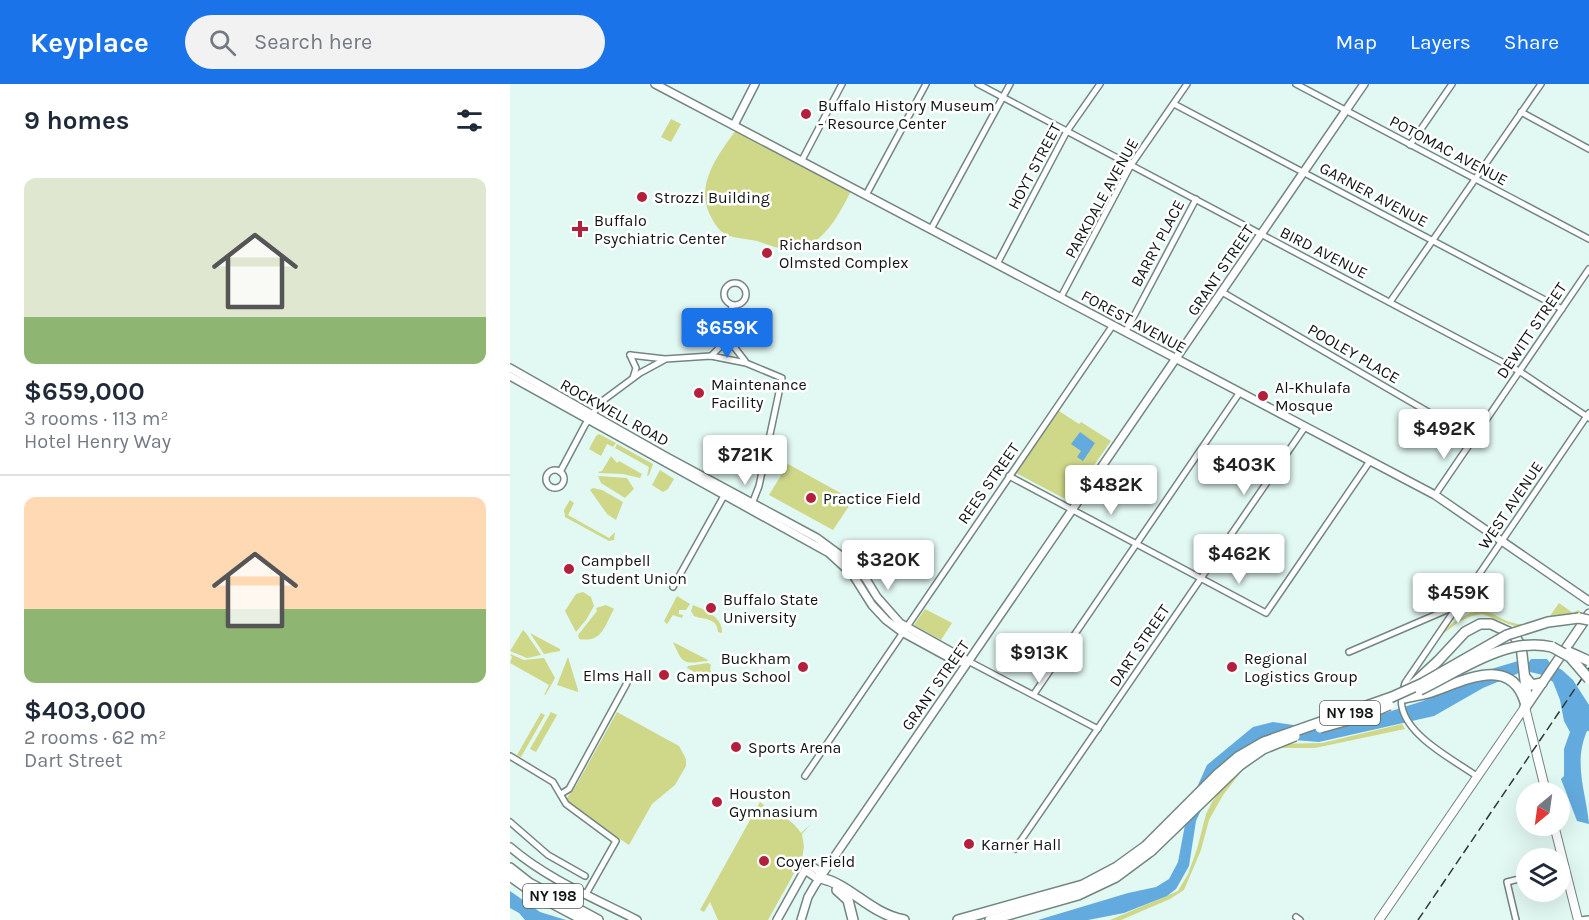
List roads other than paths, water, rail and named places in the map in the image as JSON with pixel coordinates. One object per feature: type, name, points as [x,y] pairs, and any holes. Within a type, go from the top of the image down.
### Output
[{"type":"highway","name":"NY 198","points":[[1404,699],[1507,634],[1548,622],[1587,618]]},
{"type":"highway","points":[[1404,699],[1470,628],[1480,624],[1491,624],[1506,629],[1517,637],[1523,650],[1526,707]]},
{"type":"highway","name":"NY 198","points":[[990,920],[1078,895],[1116,877],[1240,765],[1263,749],[1303,733],[1366,715],[1404,699],[1490,655],[1530,645],[1541,644],[1552,647]]},
{"type":"highway","points":[[1552,647],[1589,661]]},
{"type":"highway","points":[[1552,647],[1570,657],[1589,679]]},
{"type":"highway","points":[[1525,670],[1532,685],[1544,680]]},
{"type":"highway","points":[[1404,699],[1426,694],[1483,674],[1495,674],[1510,680],[1521,692],[1526,707]]},
{"type":"highway","name":"NY 198","points":[[958,920],[1054,895],[1083,885],[1148,849]]},
{"type":"highway","name":"NY 198","points":[[510,868],[529,883],[598,920]]},
{"type":"highway","name":"NY 198","points":[[510,876],[536,894],[584,920]]},
{"type":"highway","points":[[821,878],[848,900],[853,920]]},
{"type":"highway","points":[[821,878],[837,885],[875,910],[904,920]]},
{"type":"main road","points":[[1379,920],[1587,618]]},
{"type":"main road","points":[[1526,707],[1544,782]]},
{"type":"main road","points":[[1570,892],[1579,920]]},
{"type":"street","points":[[734,125],[755,84]]},
{"type":"street","points":[[802,160],[842,84]]},
{"type":"street","points":[[866,195],[926,84]]},
{"type":"street","name":"BIRD AVENUE","points":[[978,84],[1519,371],[1588,416]]},
{"type":"street","points":[[931,230],[1010,84]]},
{"type":"street","name":"HOYT STREET","points":[[997,264],[1067,131],[1100,84]]},
{"type":"street","name":"PARKDALE AVENUE","points":[[1061,297],[1131,165],[1187,84]]},
{"type":"street","name":"POTOMAC AVENUE","points":[[1296,84],[1589,239]]},
{"type":"street","name":"GRANT STREET","points":[[801,920],[808,897],[1364,84]]},
{"type":"street","points":[[1410,145],[1452,84]]},
{"type":"street","points":[[1390,302],[1541,84]]},
{"type":"street","name":"FOREST AVENUE","points":[[660,85],[1435,495],[1589,601]]},
{"type":"street","name":"GARNER AVENUE","points":[[1174,104],[1562,309]]},
{"type":"street","points":[[1521,112],[1589,149]]},
{"type":"street","name":"BARRY PLACE","points":[[1126,332],[1196,199]]},
{"type":"street","name":"DEWITT STREET","points":[[1435,495],[1589,269]]},
{"type":"street","points":[[737,284],[744,290],[745,296],[742,302],[732,305],[726,301],[724,294],[727,287],[737,284]]},
{"type":"street","name":"POOLEY PLACE","points":[[1222,292],[1473,438]]},
{"type":"street","points":[[711,356],[728,339],[732,305]]},
{"type":"street","name":"REES STREET","points":[[805,776],[1113,325]]},
{"type":"street","points":[[728,339],[746,363]]},
{"type":"street","points":[[632,379],[636,368],[630,355],[665,359],[711,356],[746,363],[782,378],[759,486],[752,504]]},
{"type":"street","points":[[560,472],[606,396],[665,359]]},
{"type":"street","name":"ROCKWELL ROAD","points":[[510,368],[591,418]]},
{"type":"street","name":"ROCKWELL ROAD","points":[[510,376],[591,418],[837,559],[853,575],[872,605],[886,620],[904,629]]},
{"type":"street","points":[[1034,694],[1240,392]]},
{"type":"street","name":"WEST AVENUE","points":[[1404,699],[1403,690],[1411,672],[1588,416]]},
{"type":"street","name":"DART STREET","points":[[1015,849],[1305,427]]},
{"type":"street","points":[[1009,476],[1266,612],[1370,461]]},
{"type":"street","points":[[673,587],[725,493]]},
{"type":"street","name":"ROCKWELL ROAD","points":[[725,493],[771,512],[833,548],[855,566],[890,614],[904,629]]},
{"type":"street","points":[[1349,652],[1457,605]]},
{"type":"street","points":[[904,629],[1098,729]]},
{"type":"street","points":[[561,794],[569,789],[627,683]]},
{"type":"street","points":[[1404,699],[1407,722],[1421,737],[1478,777]]},
{"type":"street","points":[[510,756],[553,782],[566,804],[616,841],[586,894]]},
{"type":"street","points":[[510,822],[548,855],[585,876]]},
{"type":"street","points":[[510,847],[554,878],[637,920]]},
{"type":"street","points":[[777,920],[807,867],[815,877],[821,878]]},
{"type":"street","points":[[1516,880],[1506,882],[1516,920]]},
{"type":"street","points":[[1579,920],[1589,919]]},
{"type":"water","points":[[1080,432],[1095,443],[1083,461],[1077,457],[1081,451],[1071,444]]},
{"type":"water","points":[[1531,659],[1547,659],[1573,680],[1589,705],[1589,731],[1583,743],[1581,766],[1589,824],[1577,821],[1570,803],[1570,782],[1562,782],[1561,779],[1564,776],[1564,749],[1570,732],[1564,721],[1560,700],[1553,682],[1543,675],[1530,672],[1519,673],[1483,688],[1434,716],[1319,742],[1281,739],[1211,788],[1196,821],[1189,866],[1176,889],[1167,896],[1124,913],[1088,920],[1038,920],[1156,887],[1169,879],[1178,862],[1185,814],[1207,765],[1253,727],[1273,722],[1300,726],[1350,722],[1423,701],[1488,670],[1518,661],[1519,663],[1529,662]]},
{"type":"water","points":[[510,891],[540,912],[566,920],[525,920],[510,908]]},
{"type":"railway","points":[[1418,920],[1589,668]]},
{"type":"place","name":"Buffalo History Museum - Resource Center","points":[[806,114]]},
{"type":"place","name":"Strozzi Building","points":[[642,197]]},
{"type":"place","name":"Buffalo Psychiatric Center","points":[[580,229]]},
{"type":"place","name":"Richardson Olmsted Complex","points":[[767,253]]},
{"type":"place","name":"Maintenance Facility","points":[[699,393]]},
{"type":"place","name":"Al-Khulafa Mosque","points":[[1263,396]]},
{"type":"place","name":"Practice Field","points":[[811,498]]},
{"type":"place","name":"Campbell Student Union","points":[[569,569]]},
{"type":"place","name":"Buffalo State University","points":[[711,608]]},
{"type":"place","name":"Buckham Campus School","points":[[803,667]]},
{"type":"place","name":"Regional Logistics Group","points":[[1232,667]]},
{"type":"place","name":"Elms Hall","points":[[664,675]]},
{"type":"place","name":"Sports Arena","points":[[736,747]]},
{"type":"place","name":"Houston Gymnasium","points":[[717,802]]},
{"type":"place","name":"Karner Hall","points":[[969,844]]},
{"type":"place","name":"Coyer Field","points":[[764,861]]}]
